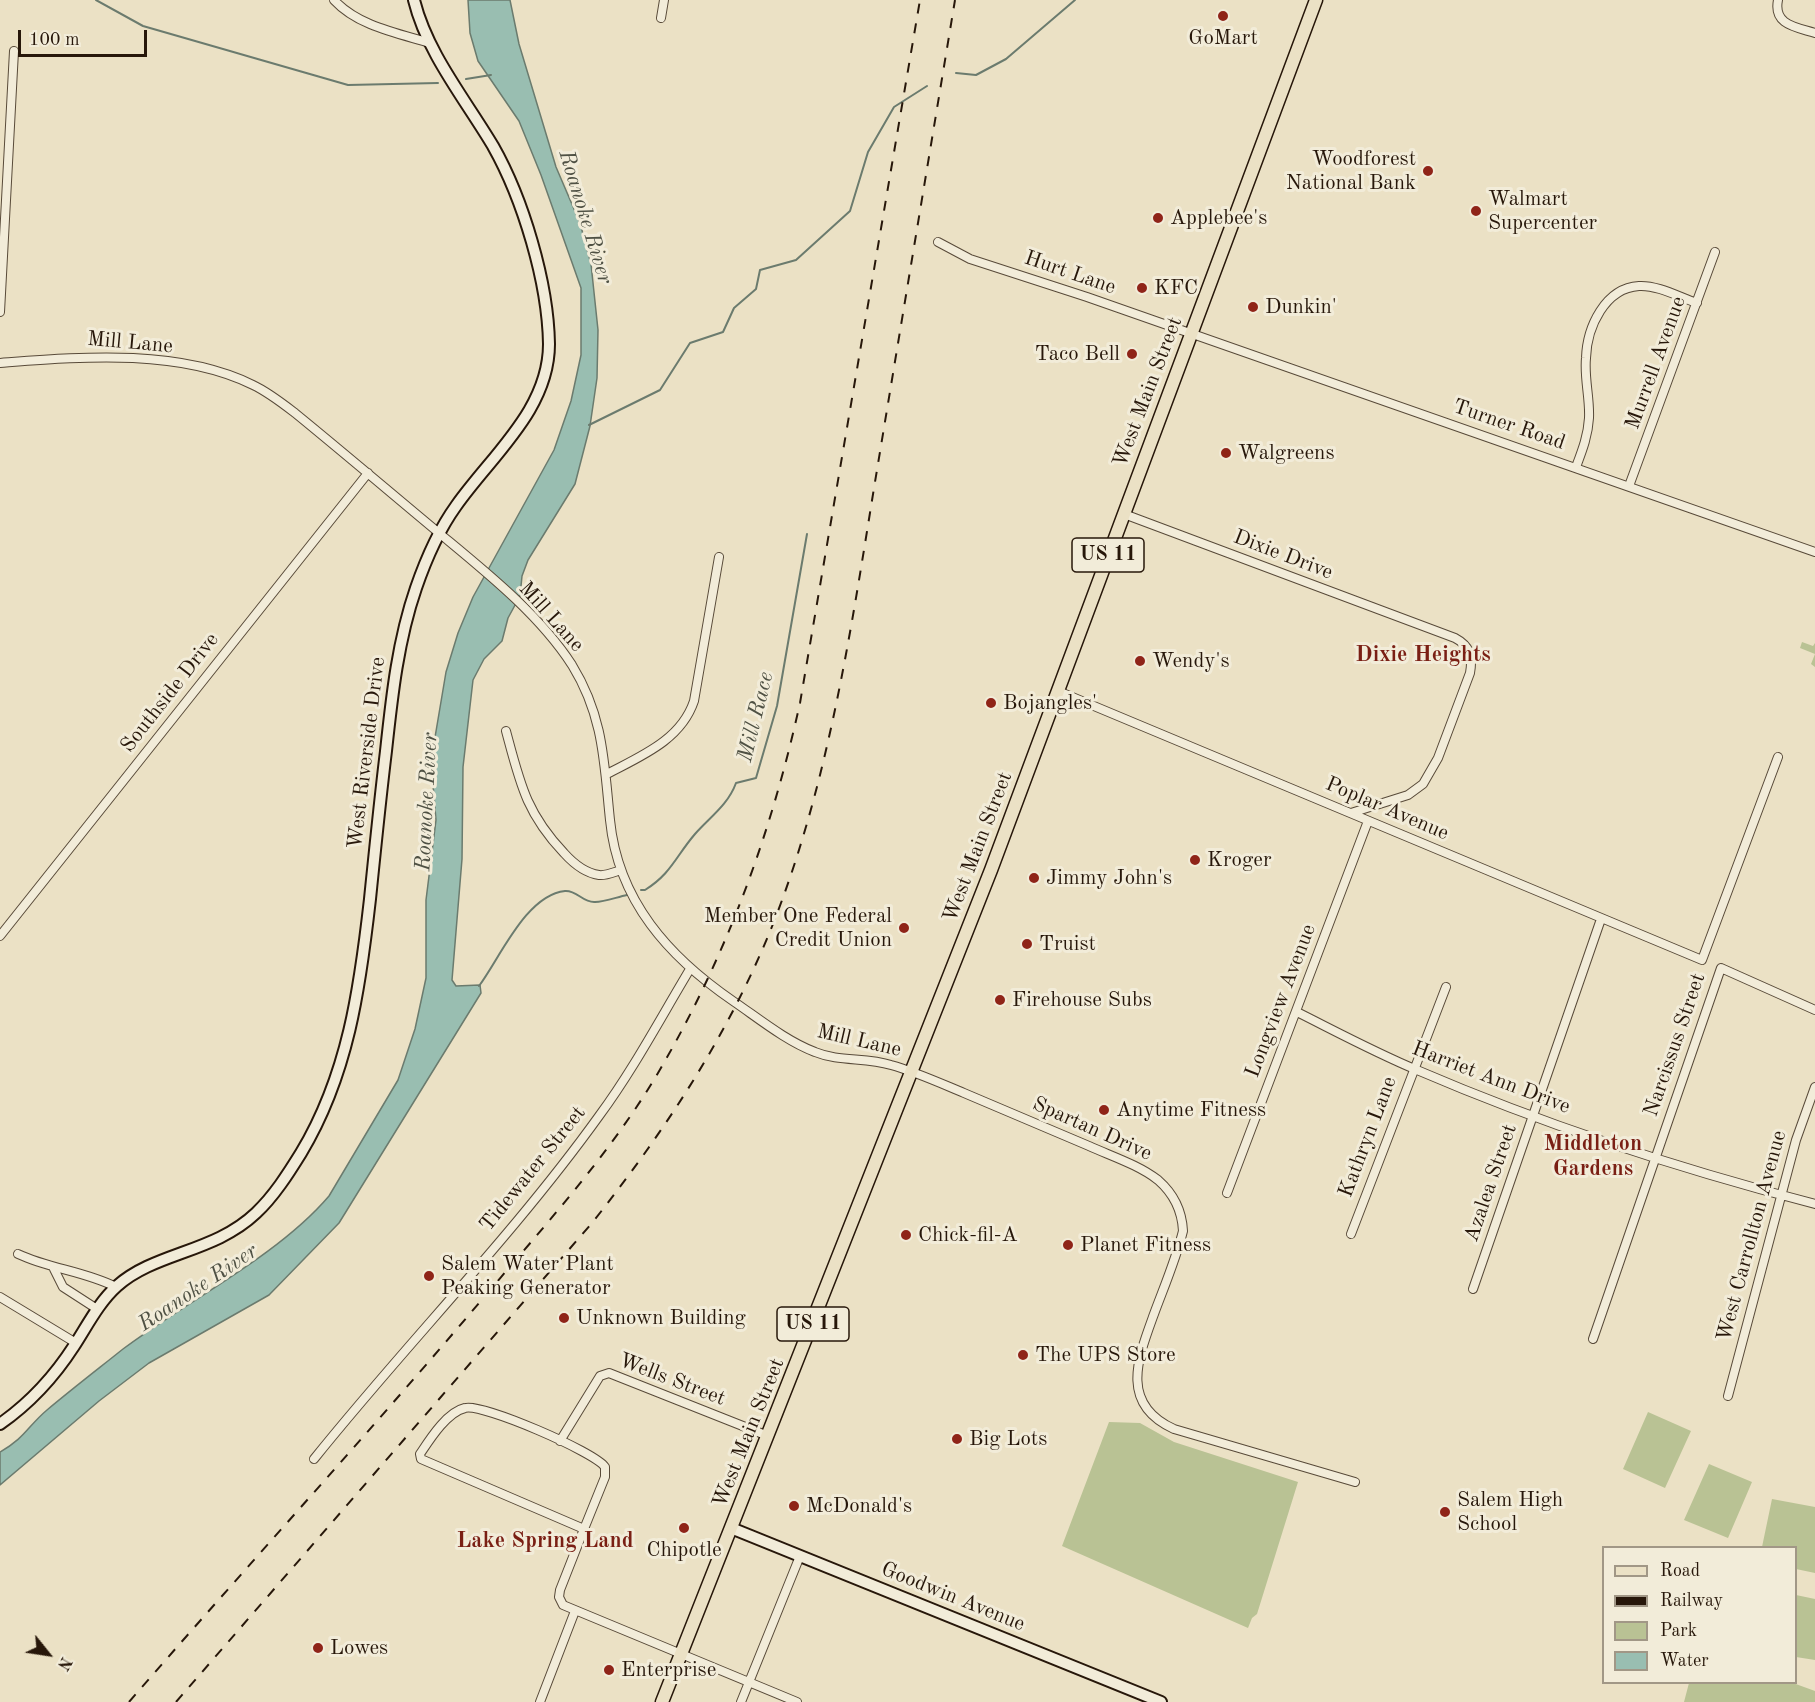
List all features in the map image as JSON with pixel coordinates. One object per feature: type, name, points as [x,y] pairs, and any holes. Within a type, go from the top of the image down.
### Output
[{"type":"main road","name":"West Main Street","points":[[662,1702],[991,870],[1316,0]]},
{"type":"street","points":[[334,0],[352,16],[362,21],[430,43]]},
{"type":"street","name":"West Riverside Drive","points":[[0,1424],[36,1395],[76,1343],[97,1309],[116,1287],[136,1273],[232,1232],[256,1213],[297,1160],[326,1104],[342,1062],[358,996],[398,656],[414,593],[439,532],[456,505],[534,404],[545,377],[549,347],[534,256],[516,192],[493,147],[430,43],[414,0]]},
{"type":"street","points":[[661,18],[664,0]]},
{"type":"street","points":[[1778,0],[1778,15],[1782,21],[1815,33]]},
{"type":"street","points":[[0,312],[14,51]]},
{"type":"street","name":"Hurt Lane","points":[[938,242],[970,259],[1191,334]]},
{"type":"street","name":"Murrell Avenue","points":[[1629,486],[1715,252]]},
{"type":"street","points":[[1576,467],[1588,430],[1587,347],[1601,309],[1608,300],[1623,290],[1641,286],[1652,287],[1697,303]]},
{"type":"street","name":"Turner Road","points":[[1191,334],[1815,552]]},
{"type":"street","name":"Mill Lane","points":[[0,363],[113,356],[220,372],[273,396],[468,556],[561,650],[584,688],[600,729],[607,774],[610,823],[621,870],[629,891],[652,929],[690,969],[732,1000],[807,1049],[829,1057],[880,1062],[910,1071]]},
{"type":"street","name":"Southside Drive","points":[[0,936],[368,473]]},
{"type":"street","name":"Dixie Drive","points":[[1124,514],[1462,642],[1472,658],[1470,673],[1430,776],[1415,791],[1387,804],[1350,813]]},
{"type":"street","points":[[607,774],[663,742],[685,722],[694,701],[718,557]]},
{"type":"street","name":"Poplar Avenue","points":[[1058,691],[1702,960]]},
{"type":"street","points":[[506,731],[520,783],[530,809],[541,827],[579,867],[598,875],[621,870]]},
{"type":"street","name":"Narcissus Street","points":[[1702,960],[1778,758]]},
{"type":"street","name":"Longview Avenue","points":[[1227,1193],[1368,821]]},
{"type":"street","name":"Azalea Street","points":[[1473,1289],[1601,919]]},
{"type":"street","name":"Narcissus Street","points":[[1593,1339],[1721,968],[1815,1010]]},
{"type":"street","name":"Tidewater Street","points":[[314,1458],[450,1300],[571,1154],[615,1094],[690,969]]},
{"type":"street","name":"Kathryn Lane","points":[[1351,1234],[1446,987]]},
{"type":"street","name":"Harriet Ann Drive","points":[[1297,1012],[1414,1069],[1533,1116],[1656,1157],[1815,1204]]},
{"type":"street","name":"Spartan Drive","points":[[910,1071],[1093,1148],[1154,1177],[1166,1187],[1178,1206],[1183,1231],[1138,1361],[1138,1390],[1148,1410],[1155,1418],[1174,1429],[1354,1482]]},
{"type":"street","name":"West Carrollton Avenue","points":[[1728,1396],[1799,1127],[1815,1087]]},
{"type":"street","points":[[18,1254],[54,1269],[81,1272],[116,1287]]},
{"type":"street","points":[[54,1269],[63,1287],[97,1309]]},
{"type":"street","points":[[0,1297],[76,1343]]},
{"type":"street","name":"Wells Street","points":[[560,1441],[600,1376],[609,1373],[768,1436]]},
{"type":"street","points":[[584,1529],[419,1456],[454,1413],[470,1407],[498,1414],[597,1459],[605,1467],[605,1477],[559,1597],[563,1605],[797,1702]]},
{"type":"street","name":"Goodwin Avenue","points":[[731,1528],[1159,1702]]},
{"type":"street","points":[[741,1702],[800,1556]]},
{"type":"street","points":[[540,1702],[575,1611]]},
{"type":"green space","points":[[1802,642],[1813,646],[1815,643],[1815,654],[1800,648]]},
{"type":"green space","points":[[1815,654],[1815,667],[1811,664]]},
{"type":"green space","points":[[1648,1412],[1691,1431],[1665,1488],[1623,1469]]},
{"type":"green space","points":[[1109,1422],[1140,1423],[1174,1442],[1298,1482],[1257,1614],[1252,1618],[1248,1628],[1062,1546]]},
{"type":"green space","points":[[1709,1464],[1752,1482],[1728,1538],[1684,1520]]},
{"type":"green space","points":[[1772,1499],[1815,1507],[1815,1573],[1797,1569],[1797,1546],[1762,1546]]},
{"type":"green space","points":[[1797,1595],[1815,1599],[1815,1660],[1797,1657]]},
{"type":"green space","points":[[1689,1684],[1796,1684],[1815,1691],[1815,1702],[1684,1702]]},
{"type":"water","points":[[468,0],[510,0],[519,44],[556,167],[580,223],[591,264],[598,330],[597,378],[590,426],[575,484],[528,560],[522,576],[520,596],[508,618],[502,641],[484,659],[473,680],[463,767],[462,859],[452,980],[456,986],[480,985],[481,993],[339,1223],[269,1295],[149,1363],[99,1401],[0,1485],[0,1452],[21,1437],[47,1410],[123,1349],[258,1258],[308,1218],[329,1196],[398,1080],[415,1029],[426,978],[426,900],[436,820],[431,761],[446,672],[458,633],[473,597],[554,450],[571,401],[581,355],[581,288],[541,175],[519,121],[478,61],[470,33]]},
{"type":"waterway","points":[[96,0],[143,26],[348,85],[438,83]]},
{"type":"waterway","name":"Mill Race","points":[[956,73],[976,75],[1006,59],[1075,0]]},
{"type":"waterway","points":[[466,79],[491,75]]},
{"type":"waterway","name":"Mill Race","points":[[589,425],[660,390],[690,343],[723,332],[734,308],[756,289],[760,270],[796,260],[850,211],[868,152],[894,107],[927,86]]},
{"type":"waterway","name":"Mill Race","points":[[641,890],[645,890],[661,878],[695,834],[723,804],[736,783],[756,778],[777,706],[807,534]]},
{"type":"waterway","name":"Mill Race","points":[[479,986],[526,915],[551,895],[569,891],[591,902],[627,895]]},
{"type":"railway","points":[[129,1702],[397,1398],[576,1188],[639,1103],[658,1073],[705,985],[744,894],[760,847],[775,800],[800,703],[920,0]]},
{"type":"railway","points":[[176,1702],[592,1223],[670,1117],[716,1043],[756,965],[773,924],[809,818],[835,709],[856,599],[955,0]]},
{"type":"place","name":"GoMart","points":[[1223,16]]},
{"type":"place","name":"Woodforest National Bank","points":[[1428,171]]},
{"type":"place","name":"Walmart Supercenter","points":[[1476,211]]},
{"type":"place","name":"Applebee's","points":[[1158,218]]},
{"type":"place","name":"KFC","points":[[1142,288]]},
{"type":"place","name":"Dunkin'","points":[[1253,307]]},
{"type":"place","name":"Taco Bell","points":[[1132,354]]},
{"type":"place","name":"Walgreens","points":[[1226,453]]},
{"type":"place","name":"Wendy's","points":[[1140,661]]},
{"type":"place","name":"Bojangles'","points":[[991,703]]},
{"type":"place","name":"Kroger","points":[[1195,860]]},
{"type":"place","name":"Jimmy John's","points":[[1034,878]]},
{"type":"place","name":"Member One Federal Credit Union","points":[[904,928]]},
{"type":"place","name":"Truist","points":[[1027,944]]},
{"type":"place","name":"Firehouse Subs","points":[[1000,1000]]},
{"type":"place","name":"Anytime Fitness","points":[[1104,1110]]},
{"type":"place","name":"Chick-fil-A","points":[[906,1235]]},
{"type":"place","name":"Planet Fitness","points":[[1068,1245]]},
{"type":"place","name":"Salem Water Plant Peaking Generator","points":[[429,1276]]},
{"type":"place","name":"Unknown Building","points":[[564,1318]]},
{"type":"place","name":"The UPS Store","points":[[1023,1355]]},
{"type":"place","name":"Big Lots","points":[[957,1439]]},
{"type":"place","name":"McDonald's","points":[[794,1506]]},
{"type":"place","name":"Salem High School","points":[[1445,1512]]},
{"type":"place","name":"Chipotle","points":[[684,1528]]},
{"type":"place","name":"Lowes","points":[[318,1648]]},
{"type":"place","name":"Enterprise","points":[[609,1670]]},
{"type":"district","name":"Dixie Heights","points":[[1423,655]]},
{"type":"district","name":"Middleton Gardens","points":[[1593,1156]]},
{"type":"district","name":"Lake Spring Land","points":[[545,1541]]},
{"type":"water label","name":"Roanoke River","points":[[585,217]]},
{"type":"water label","name":"Roanoke River","points":[[427,802]]},
{"type":"water label","name":"Roanoke River","points":[[198,1288]]}]
